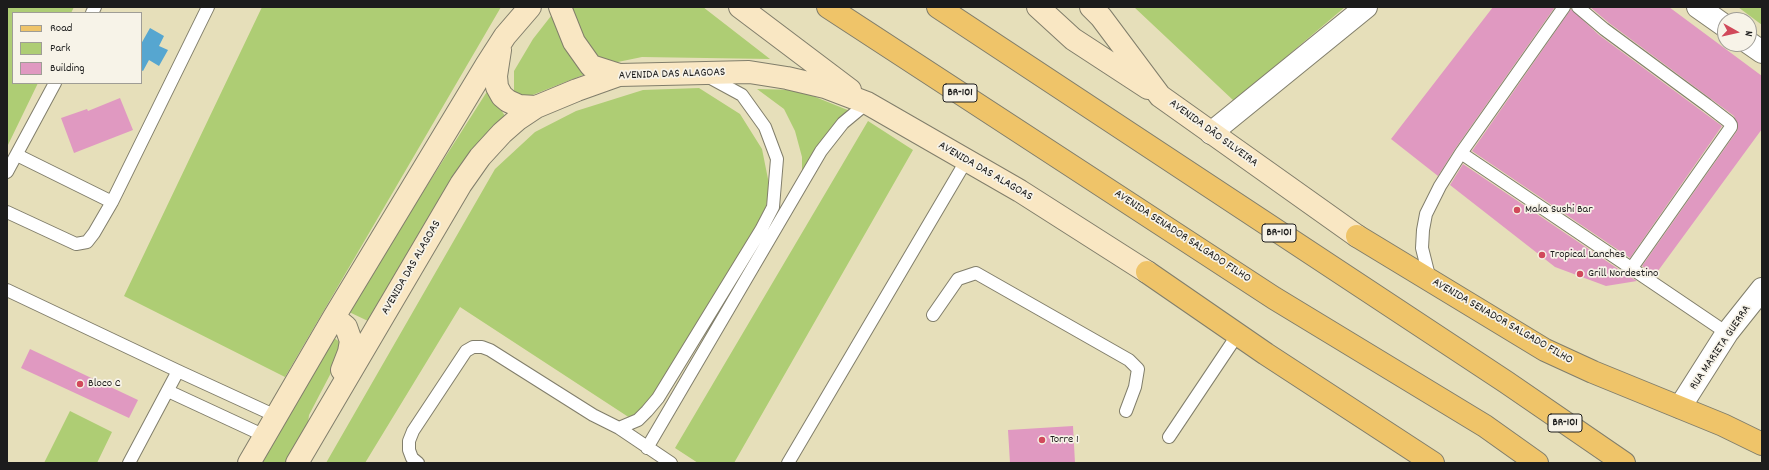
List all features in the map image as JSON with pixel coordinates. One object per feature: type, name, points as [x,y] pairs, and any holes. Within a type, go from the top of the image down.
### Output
[{"type":"main road","points":[[249,463],[334,317],[505,36],[530,7]]},
{"type":"main road","points":[[560,7],[574,42],[591,66],[619,75]]},
{"type":"main road","points":[[740,7],[866,102]]},
{"type":"main road","name":"AVENIDA SENADOR SALGADO FILHO","points":[[828,7],[1274,298],[1485,426],[1537,463]]},
{"type":"main road","name":"BR-101","points":[[938,7],[1506,382],[1624,463]]},
{"type":"main road","points":[[1038,7],[1073,39],[1160,96]]},
{"type":"main road","name":"AVENIDA DÃO SILVEIRA","points":[[1091,7],[1101,17],[1160,96],[1357,236]]},
{"type":"main road","points":[[505,36],[498,59],[496,76],[497,87],[502,96],[508,101],[519,106],[536,107]]},
{"type":"main road","name":"AVENIDA DAS ALAGOAS","points":[[297,463],[461,184],[480,157],[502,133],[518,119],[536,107],[619,75],[749,72],[787,78],[825,87],[866,102],[1020,191],[1147,272],[1238,334]]},
{"type":"main road","name":"AVENIDA SENADOR SALGADO FILHO","points":[[1357,236],[1545,350],[1593,372],[1723,425],[1762,444]]},
{"type":"main road","points":[[318,428],[349,352],[351,341],[350,334],[346,327],[334,317]]},
{"type":"main road","points":[[1238,334],[1266,354],[1433,463]]},
{"type":"street","points":[[1211,133],[1366,7]]},
{"type":"street","points":[[1698,7],[1717,20]]},
{"type":"street","name":"RUA MARIETA GUERRA","points":[[1680,407],[1727,333],[1762,289]]},
{"type":"lane","points":[[7,212],[76,244],[87,242],[112,202],[208,7]]},
{"type":"lane","points":[[1430,280],[1422,248],[1426,214],[1440,186],[1461,153],[1564,7]]},
{"type":"lane","points":[[1578,7],[1604,29],[1713,109],[1731,125],[1631,269]]},
{"type":"lane","points":[[619,428],[638,420],[648,411],[658,398],[762,230],[773,207],[777,159],[765,127],[742,95],[699,72]]},
{"type":"lane","points":[[7,172],[17,156],[54,84]]},
{"type":"lane","points":[[647,448],[821,151],[843,123],[866,102]]},
{"type":"lane","points":[[1461,153],[1727,333]]},
{"type":"lane","points":[[17,156],[112,202]]},
{"type":"lane","points":[[788,463],[966,161]]},
{"type":"lane","points":[[933,315],[958,279],[976,273],[1129,360],[1138,369],[1135,387],[1126,411]]},
{"type":"lane","points":[[7,290],[276,416]]},
{"type":"lane","points":[[1170,437],[1238,334]]},
{"type":"lane","points":[[418,463],[412,458],[410,450],[409,441],[413,431],[466,351],[473,347],[482,347],[490,350],[593,415],[619,428],[671,463]]},
{"type":"lane","points":[[129,463],[178,371]]},
{"type":"lane","points":[[168,391],[265,436]]},
{"type":"green space","points":[[7,7],[74,7],[72,12],[12,12],[12,84],[38,84],[7,147]]},
{"type":"green space","points":[[262,7],[501,7],[285,377],[124,296]]},
{"type":"green space","points":[[558,7],[703,7],[770,59],[642,57],[613,63],[525,98],[514,92],[514,71],[533,39]]},
{"type":"green space","points":[[1134,7],[1345,7],[1234,101]]},
{"type":"green space","points":[[1738,7],[1762,7],[1762,25],[1757,21],[1757,12],[1745,12]]},
{"type":"green space","points":[[699,88],[740,114],[762,149],[770,189],[763,218],[654,411],[630,418],[460,307],[365,463],[326,463],[495,169],[535,132],[576,111],[643,90]]},
{"type":"green space","points":[[757,89],[798,90],[855,113],[802,178],[802,157],[795,131],[784,109]]},
{"type":"green space","points":[[488,90],[505,116],[476,151],[368,321],[347,311]]},
{"type":"green space","points":[[868,121],[913,150],[734,463],[698,463],[675,448]]},
{"type":"green space","points":[[333,337],[345,346],[309,415],[307,432],[289,463],[260,463]]},
{"type":"green space","points":[[70,411],[112,432],[97,463],[44,463]]},
{"type":"water","points":[[150,28],[164,36],[159,46],[168,50],[159,66],[149,60],[142,70],[142,42]]},
{"type":"building","points":[[1493,7],[1555,7],[1455,149],[1438,176],[1391,139]]},
{"type":"building","points":[[1590,7],[1669,7],[1717,43],[1717,52],[1730,52],[1762,76],[1762,129],[1655,275],[1642,266],[1737,131],[1738,125],[1734,116],[1609,23]]},
{"type":"building","points":[[1571,9],[1599,35],[1722,126],[1630,258],[1472,151]]},
{"type":"building","points":[[120,98],[133,130],[74,153],[61,118],[87,109],[88,111]]},
{"type":"building","points":[[1463,164],[1637,281],[1606,286],[1555,267],[1450,185]]},
{"type":"building","name":"Bloco C","points":[[30,349],[138,400],[129,418],[21,368]]},
{"type":"building","name":"Torre 1","points":[[1073,426],[1075,463],[1010,463],[1008,430]]},
{"type":"place","name":"Maka Sushi Bar","points":[[1517,210]]},
{"type":"place","name":"Tropical Lanches","points":[[1542,255]]},
{"type":"place","name":"Grill Nordestino","points":[[1580,274]]},
{"type":"place","name":"Bloco C","points":[[80,384]]},
{"type":"place","name":"Torre 1","points":[[1042,440]]}]
